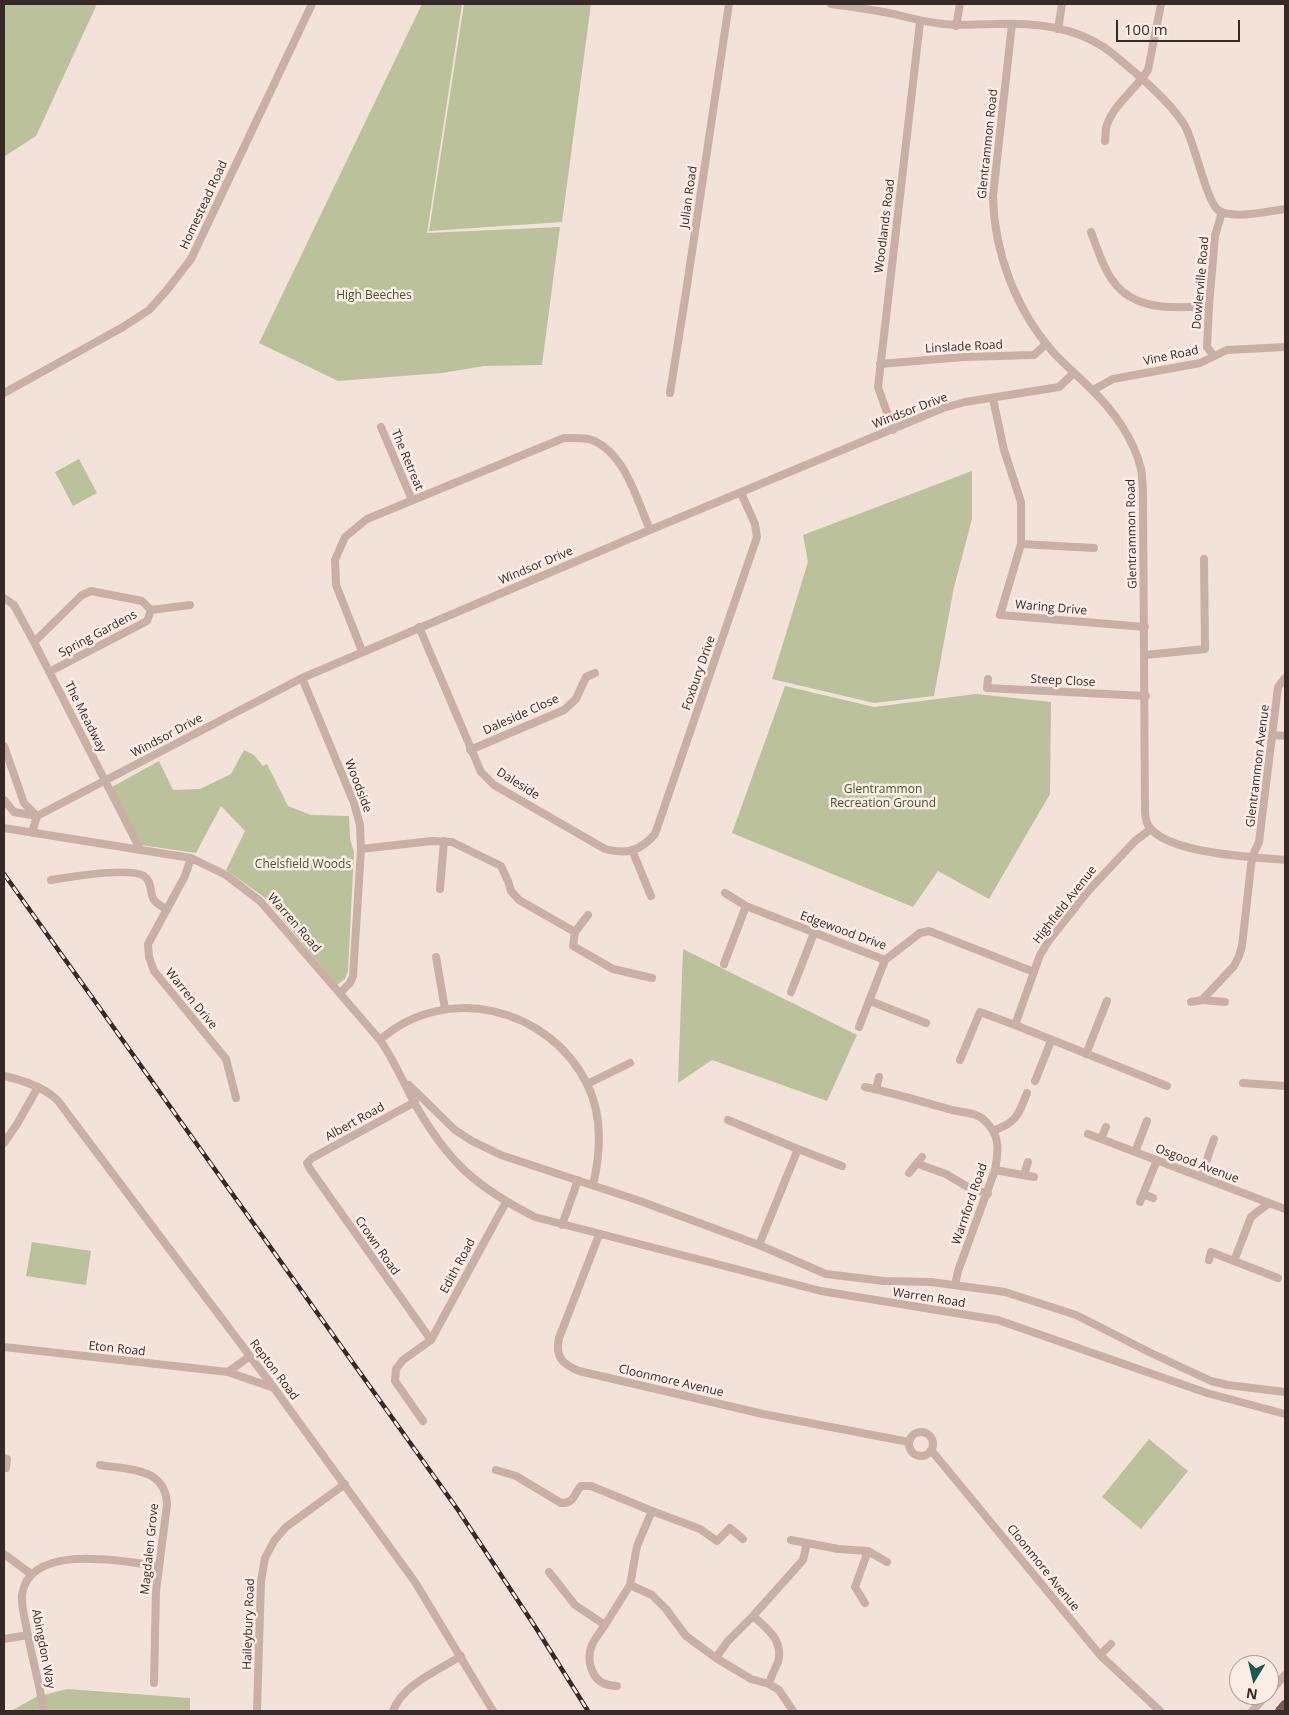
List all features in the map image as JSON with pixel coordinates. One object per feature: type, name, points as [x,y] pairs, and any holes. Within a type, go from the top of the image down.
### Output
[{"type":"street","name":"Homestead Road","points":[[4,393],[123,327],[148,310],[167,290],[191,258],[312,4]]},
{"type":"street","name":"Julian Road","points":[[670,393],[730,4]]},
{"type":"street","points":[[831,4],[861,6],[920,22],[956,26],[1012,24],[1058,28],[1092,40],[1107,49],[1142,79],[1182,122],[1191,139],[1212,203],[1222,212],[1238,214],[1285,209]]},
{"type":"street","points":[[956,26],[960,4]]},
{"type":"street","points":[[1058,28],[1062,4]]},
{"type":"street","points":[[1105,141],[1107,126],[1112,114],[1148,70],[1161,4]]},
{"type":"street","name":"Woodlands Road","points":[[893,430],[878,387],[920,22]]},
{"type":"street","name":"Glentrammon Road","points":[[1012,24],[994,186],[994,215],[999,247],[1024,312],[1046,344],[1093,390],[1122,426],[1141,470],[1146,696],[1145,815],[1151,829]]},
{"type":"street","name":"Dowlerville Road","points":[[1213,356],[1207,347],[1209,306],[1215,236],[1222,212]]},
{"type":"street","points":[[1091,232],[1112,281],[1122,291],[1152,306],[1209,306]]},
{"type":"street","name":"Linslade Road","points":[[880,364],[964,357],[1034,355],[1046,344]]},
{"type":"street","name":"Vine Road","points":[[1093,390],[1113,379],[1200,363],[1226,350],[1285,347]]},
{"type":"street","name":"Windsor Drive","points":[[38,816],[302,678],[362,651],[944,408],[965,402],[1059,387],[1074,372]]},
{"type":"street","name":"Waring Drive","points":[[993,398],[1004,450],[1021,502],[1021,544],[1000,615],[1145,627]]},
{"type":"street","name":"The Retreat","points":[[381,428],[412,500]]},
{"type":"street","points":[[362,651],[336,585],[335,560],[345,537],[367,519],[412,500],[564,438],[591,440],[610,452],[624,469],[650,530]]},
{"type":"street","name":"Foxbury Drive","points":[[632,850],[646,844],[656,834],[757,537],[755,524],[741,492]]},
{"type":"street","points":[[1021,544],[1094,548]]},
{"type":"street","points":[[1145,656],[1205,649],[1204,559]]},
{"type":"street","name":"Spring Gardens","points":[[34,642],[82,594],[91,591],[142,601],[151,610]]},
{"type":"street","name":"The Meadway","points":[[4,598],[14,606],[34,642],[140,849]]},
{"type":"street","name":"Spring Gardens","points":[[151,610],[190,605]]},
{"type":"street","name":"Spring Gardens","points":[[49,672],[146,621],[151,610]]},
{"type":"street","name":"Daleside","points":[[419,627],[480,772],[494,785],[605,849],[620,853],[632,850]]},
{"type":"street","name":"Daleside Close","points":[[470,750],[564,710],[576,699],[586,677],[595,673]]},
{"type":"street","name":"Woodside","points":[[302,678],[354,803],[360,825],[362,849],[353,976],[350,983],[340,993]]},
{"type":"street","name":"Glentrammon Avenue","points":[[1202,1000],[1234,966],[1242,946],[1252,857],[1260,842],[1278,687],[1285,678]]},
{"type":"street","name":"Steep Close","points":[[988,679],[988,688],[1146,696]]},
{"type":"street","points":[[1273,735],[1285,736]]},
{"type":"street","points":[[4,746],[24,803],[38,816]]},
{"type":"street","points":[[4,800],[14,812],[38,816]]},
{"type":"street","points":[[32,833],[38,816]]},
{"type":"street","name":"Warren Road","points":[[4,828],[191,858],[226,874],[260,901],[380,1040],[415,1102],[448,1154],[474,1180],[506,1202],[535,1217],[821,1291],[998,1320],[1207,1394],[1285,1414]]},
{"type":"street","points":[[1151,829],[1166,839],[1185,846],[1252,857],[1285,860]]},
{"type":"street","name":"Highfield Avenue","points":[[1015,1025],[1040,955],[1050,939],[1089,890],[1135,841],[1151,829]]},
{"type":"street","points":[[362,849],[432,840],[452,842],[500,866],[511,891],[519,900],[575,932]]},
{"type":"street","points":[[440,889],[444,842]]},
{"type":"street","points":[[632,850],[651,896]]},
{"type":"street","name":"Warren Drive","points":[[191,858],[185,876],[148,944],[149,957],[154,971],[226,1059],[236,1098]]},
{"type":"street","points":[[51,880],[97,874],[126,873],[143,875],[149,882],[154,900],[167,910]]},
{"type":"street","name":"Edgewood Drive","points":[[725,893],[746,906],[885,960],[920,933],[929,931],[1034,972]]},
{"type":"street","points":[[724,964],[746,906]]},
{"type":"street","points":[[588,916],[575,932],[573,946],[613,970],[649,977],[647,968]]},
{"type":"street","points":[[791,992],[814,933]]},
{"type":"street","points":[[436,957],[445,1009]]},
{"type":"street","points":[[859,1027],[885,960]]},
{"type":"street","points":[[1191,1002],[1202,1000],[1225,1002]]},
{"type":"street","points":[[870,1001],[926,1023]]},
{"type":"street","points":[[1086,1054],[1107,1001]]},
{"type":"street","points":[[380,1040],[392,1029],[417,1016],[445,1009],[469,1008],[494,1011],[518,1018],[544,1033],[568,1054],[587,1084],[596,1112],[600,1139],[593,1185]]},
{"type":"street","points":[[960,1060],[980,1012],[1167,1086]]},
{"type":"street","points":[[1035,1082],[1051,1041]]},
{"type":"street","points":[[587,1084],[630,1064]]},
{"type":"street","name":"Repton Road","points":[[4,1076],[20,1079],[55,1098],[70,1117],[274,1388],[415,1582],[493,1711]]},
{"type":"street","points":[[876,1089],[878,1077]]},
{"type":"street","name":"Warren Road","points":[[404,1080],[455,1130],[472,1141],[501,1154],[759,1245],[826,1274],[884,1281],[931,1282],[1005,1292],[1076,1315],[1210,1381],[1285,1392]]},
{"type":"street","points":[[1242,1083],[1285,1086]]},
{"type":"street","points":[[865,1087],[953,1110],[974,1113],[986,1121],[993,1130],[1007,1126],[1016,1120],[1027,1094]]},
{"type":"street","points":[[4,1143],[18,1124],[38,1088]]},
{"type":"street","name":"Albert Road","points":[[307,1163],[312,1158],[415,1102]]},
{"type":"street","points":[[728,1120],[842,1166]]},
{"type":"street","points":[[1134,1152],[1147,1121]]},
{"type":"street","points":[[1101,1139],[1106,1127]]},
{"type":"street","name":"Warnford Road","points":[[956,1285],[958,1272],[988,1194],[995,1170],[998,1141],[993,1130]]},
{"type":"street","name":"Osgood Avenue","points":[[1088,1134],[1285,1209]]},
{"type":"street","points":[[1201,1177],[1214,1139]]},
{"type":"street","points":[[759,1245],[798,1149]]},
{"type":"street","points":[[1153,1198],[1141,1198],[1157,1160]]},
{"type":"street","points":[[909,1173],[920,1161],[966,1186],[988,1194]]},
{"type":"street","points":[[1024,1174],[1028,1162]]},
{"type":"street","name":"Crown Road","points":[[307,1163],[431,1340]]},
{"type":"street","points":[[995,1170],[1034,1177]]},
{"type":"street","points":[[562,1225],[578,1180]]},
{"type":"street","name":"Edith Road","points":[[431,1340],[506,1202]]},
{"type":"street","points":[[1234,1262],[1251,1217],[1269,1203]]},
{"type":"street","name":"Cloonmore Avenue","points":[[599,1235],[559,1338],[558,1353],[568,1366],[763,1414],[909,1442]]},
{"type":"street","points":[[1209,1260],[1211,1252],[1278,1278]]},
{"type":"street","points":[[423,1421],[395,1381],[396,1369],[403,1360],[431,1340]]},
{"type":"street","name":"Eton Road","points":[[4,1348],[228,1372],[274,1388]]},
{"type":"street","points":[[228,1372],[250,1356]]},
{"type":"street","name":"Cloonmore Avenue","points":[[916,1432],[927,1433],[932,1439],[933,1447],[925,1455],[917,1455],[911,1450],[909,1442],[916,1432]]},
{"type":"street","name":"Cloonmore Avenue","points":[[931,1450],[1100,1655],[1160,1711]]},
{"type":"street","points":[[4,1458],[7,1459],[6,1468]]},
{"type":"street","name":"Magdalen Grove","points":[[100,1465],[152,1476],[162,1484],[167,1494],[156,1591],[154,1683]]},
{"type":"street","points":[[496,1470],[516,1476],[561,1503],[569,1503],[581,1486],[591,1486],[700,1529],[718,1541],[730,1528],[743,1539]]},
{"type":"street","name":"Haileybury Road","points":[[257,1711],[261,1581],[265,1558],[274,1541],[286,1527],[345,1484]]},
{"type":"street","points":[[617,1686],[605,1684],[597,1679],[589,1661],[589,1654],[592,1645],[630,1585],[637,1546],[652,1511]]},
{"type":"street","points":[[791,1540],[838,1549],[868,1551],[887,1562]]},
{"type":"street","points":[[716,1658],[727,1642],[754,1616],[803,1560],[807,1543]]},
{"type":"street","points":[[865,1603],[855,1587],[868,1551]]},
{"type":"street","points":[[4,1554],[31,1574],[44,1566],[62,1561],[89,1559],[115,1559],[158,1566]]},
{"type":"street","points":[[549,1572],[575,1605],[606,1625]]},
{"type":"street","name":"Abingdon Way","points":[[31,1574],[22,1595],[28,1635],[44,1711]]},
{"type":"street","points":[[630,1585],[652,1595],[666,1609],[686,1636],[716,1658],[752,1680],[769,1684],[779,1690],[793,1711]]},
{"type":"street","points":[[754,1616],[773,1634],[779,1648],[778,1662],[769,1684]]},
{"type":"street","points":[[4,1639],[28,1635]]},
{"type":"street","points":[[1100,1655],[1111,1644]]},
{"type":"street","points":[[393,1711],[400,1697],[409,1688],[461,1656]]},
{"type":"green space","points":[[4,4],[97,4],[36,136],[5,156]]},
{"type":"green space","name":"High Beeches","points":[[422,4],[462,4],[427,233],[560,227],[542,365],[484,366],[442,373],[338,381],[259,343]]},
{"type":"green space","points":[[464,4],[591,4],[562,222],[429,231]]},
{"type":"green space","points":[[79,459],[97,493],[73,506],[55,472]]},
{"type":"green space","points":[[972,471],[972,519],[954,587],[934,696],[874,703],[772,679],[808,562],[803,535]]},
{"type":"green space","name":"Glentrammon Recreation Ground","points":[[785,686],[874,707],[976,694],[1051,702],[1050,794],[989,899],[938,871],[913,907],[732,833]]},
{"type":"green space","name":"Chelsfield Woods","points":[[244,750],[254,755],[263,766],[267,764],[288,806],[311,815],[349,816],[350,839],[354,852],[348,971],[345,979],[337,985],[264,897],[226,870],[245,831],[221,806],[196,853],[141,845],[112,787],[159,761],[173,790],[200,789],[231,774]]},
{"type":"green space","points":[[683,949],[857,1035],[827,1101],[712,1060],[678,1083]]},
{"type":"green space","points":[[32,1242],[91,1251],[86,1285],[26,1276]]},
{"type":"green space","points":[[1149,1439],[1188,1471],[1141,1529],[1102,1497]]},
{"type":"green space","points":[[67,1689],[190,1698],[190,1711],[11,1711],[36,1697]]},
{"type":"railway","points":[[4,874],[458,1510],[588,1711]]}]
